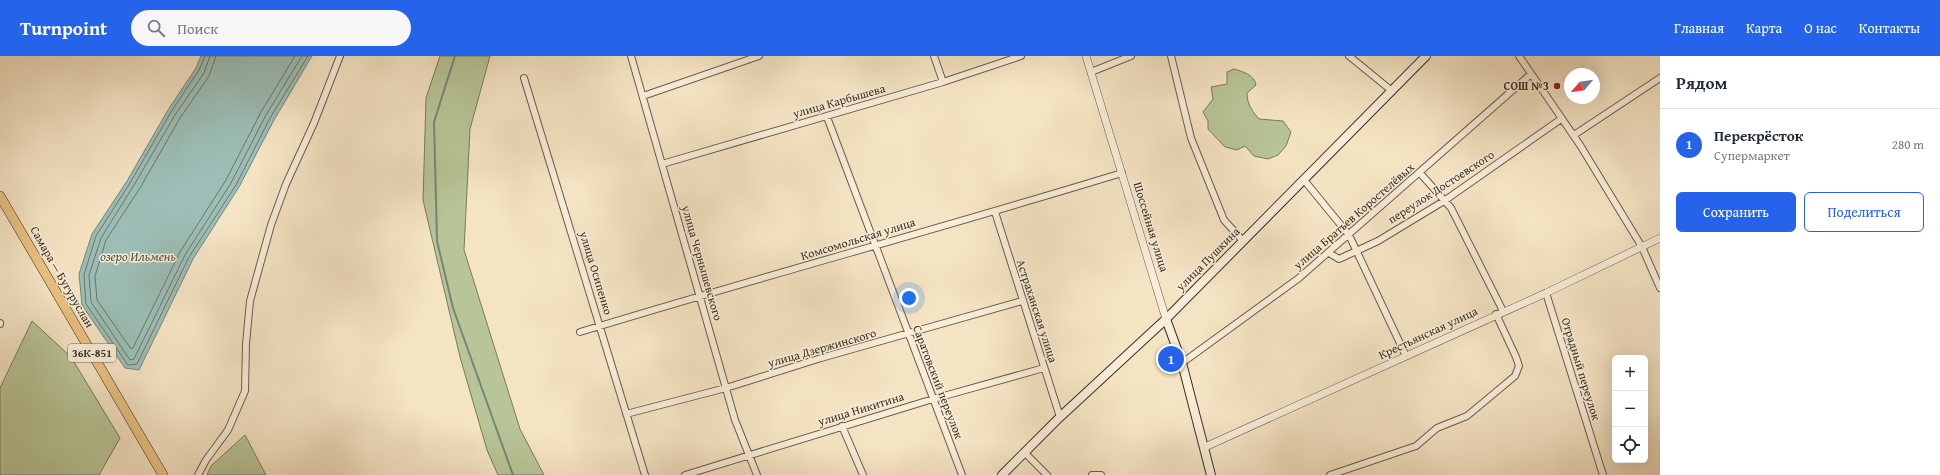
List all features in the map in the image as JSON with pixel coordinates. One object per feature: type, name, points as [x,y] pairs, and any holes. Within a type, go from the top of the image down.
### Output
[{"type":"main road","name":"улица Пушкина","points":[[1002,475],[1060,417],[1166,318],[1426,56]]},
{"type":"main road","name":"Самара — Бугуруслан","points":[[0,196],[163,475]]},
{"type":"main road","name":"Шоссейная улица","points":[[1166,318],[1182,363],[1205,447],[1211,475]]},
{"type":"street","points":[[198,475],[206,460],[228,430],[245,391],[246,344],[250,301],[269,232],[286,184],[314,123],[340,56]]},
{"type":"street","name":"улица Чернышевского","points":[[631,56],[644,96],[726,388],[748,455],[757,475]]},
{"type":"street","points":[[644,96],[759,56]]},
{"type":"street","points":[[934,56],[943,82]]},
{"type":"street","name":"улица Карбышева","points":[[662,164],[827,117],[943,82],[1021,56]]},
{"type":"street","name":"Шоссейная улица","points":[[1086,56],[1166,318]]},
{"type":"street","points":[[1091,72],[1131,56]]},
{"type":"street","points":[[1171,56],[1191,138],[1224,220],[1243,241]]},
{"type":"street","points":[[1348,56],[1392,91]]},
{"type":"street","points":[[1519,56],[1561,119],[1574,135],[1642,247],[1660,288]]},
{"type":"street","name":"улица Братьев Коростелёвых","points":[[1182,363],[1299,278],[1531,74]]},
{"type":"street","name":"улица Осипенко","points":[[524,78],[601,326],[645,475]]},
{"type":"street","points":[[1574,135],[1660,78]]},
{"type":"street","name":"Саратовский переулок","points":[[827,117],[962,475]]},
{"type":"street","name":"переулок Достоевского","points":[[1329,253],[1340,259],[1356,250],[1378,241],[1444,201],[1561,119]]},
{"type":"street","name":"Комсомольская улица","points":[[580,332],[699,296],[799,269],[875,245],[994,212],[1122,172]]},
{"type":"street","points":[[1330,475],[1416,446],[1437,428],[1467,416],[1515,376],[1519,366],[1499,313],[1451,208],[1420,173]]},
{"type":"street","points":[[1304,180],[1349,235],[1406,356]]},
{"type":"street","name":"Астраханская улица","points":[[994,212],[1060,417]]},
{"type":"street","name":"Крестьянская улица","points":[[1205,447],[1546,293],[1660,238]]},
{"type":"street","name":"Отрадный переулок","points":[[1546,293],[1603,475]]},
{"type":"street","name":"улица Дзержинского","points":[[626,414],[726,388],[821,358],[1022,301]]},
{"type":"street","name":"улица Никитина","points":[[685,475],[842,426],[1044,368]]},
{"type":"street","points":[[842,426],[863,475]]},
{"type":"street","points":[[1025,453],[1047,475]]},
{"type":"street","points":[[1092,475],[1101,475]]},
{"type":"green space","points":[[440,56],[490,56],[470,129],[464,250],[520,429],[544,475],[498,475],[487,450],[460,357],[423,200],[426,98]]},
{"type":"green space","points":[[1234,69],[1248,74],[1255,82],[1256,85],[1247,93],[1247,97],[1250,107],[1259,119],[1283,121],[1291,132],[1286,146],[1278,155],[1268,159],[1254,156],[1245,146],[1237,150],[1225,147],[1208,129],[1208,121],[1203,112],[1213,99],[1211,87],[1227,84],[1227,72]]},
{"type":"green space","points":[[32,321],[71,357],[120,438],[99,475],[0,475],[0,388]]},
{"type":"green space","points":[[245,435],[266,475],[207,475],[211,466]]},
{"type":"water","name":"озеро Ильмень","points":[[201,56],[312,56],[274,120],[239,187],[193,259],[139,370],[125,368],[82,305],[79,274],[92,234],[127,181],[168,110],[196,68]]},
{"type":"waterway","points":[[455,56],[434,122],[437,241],[453,308],[513,475]]},
{"type":"place","name":"СОШ №3","points":[[1557,86]]},
{"type":"place","name":"Перекрёсток","points":[[1171,359]]}]
